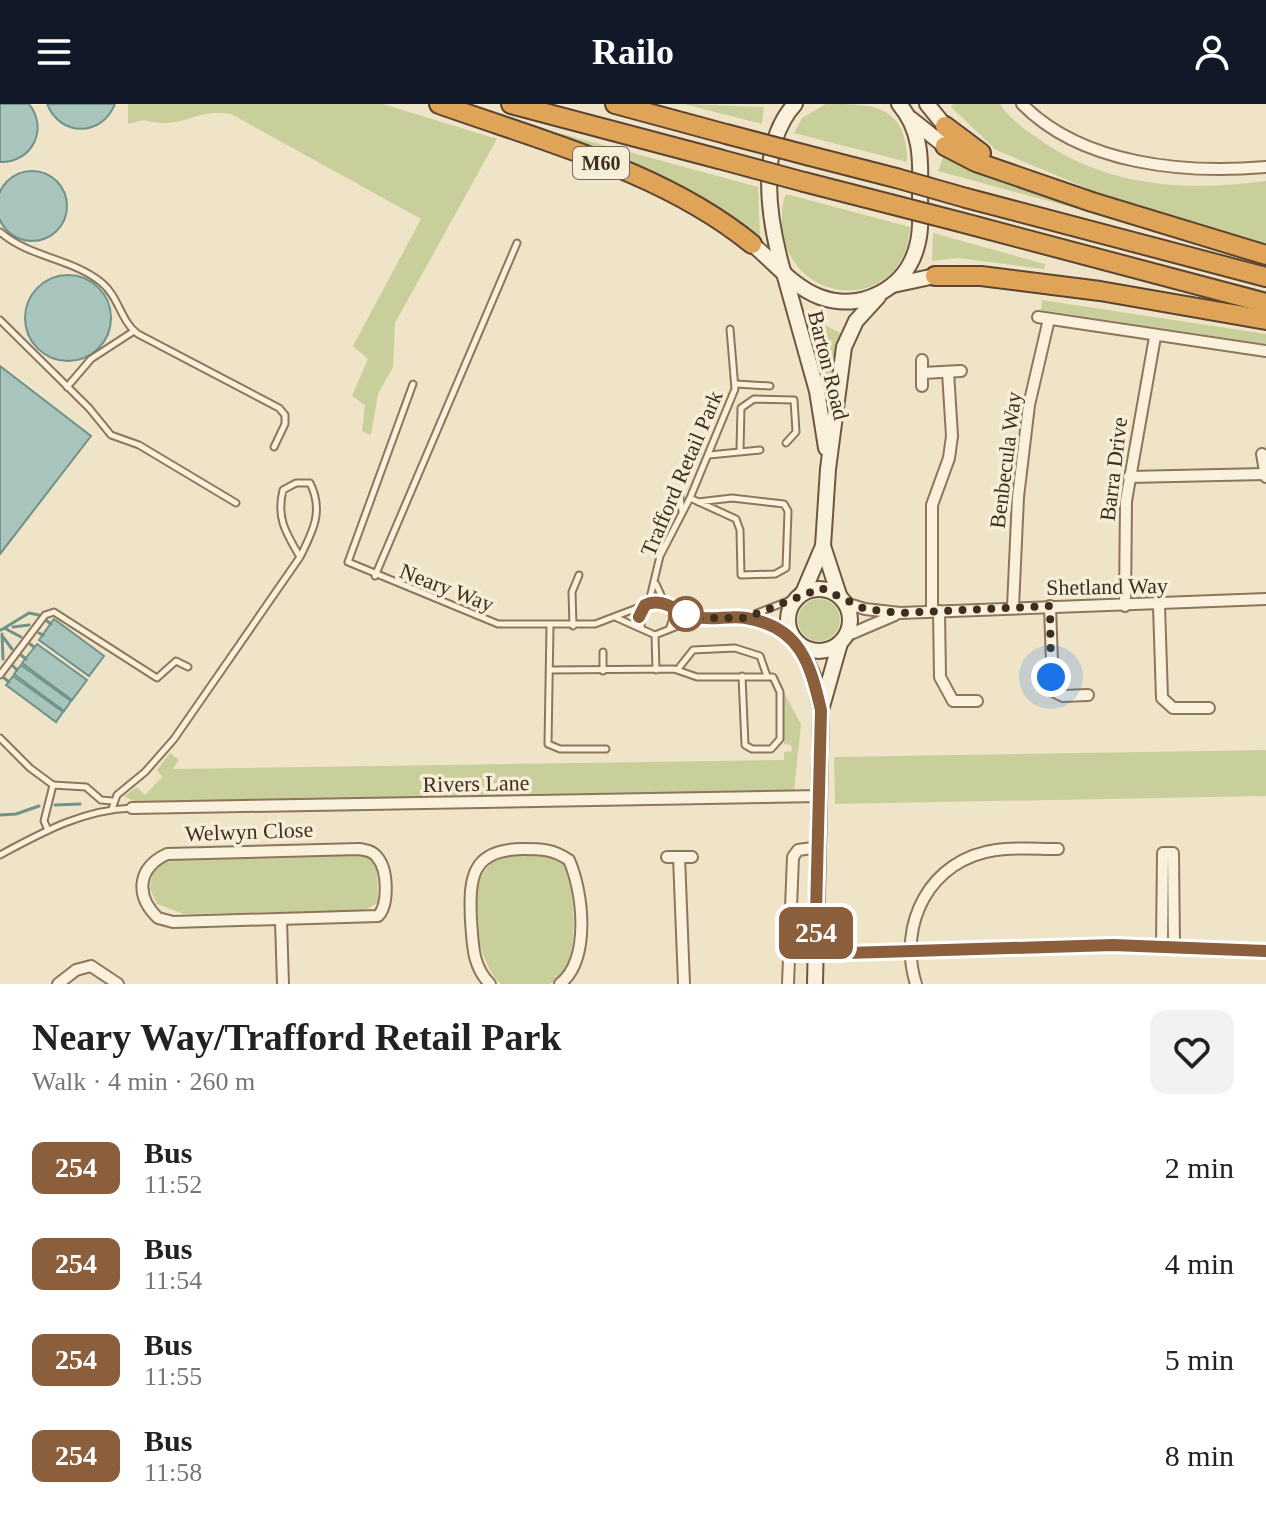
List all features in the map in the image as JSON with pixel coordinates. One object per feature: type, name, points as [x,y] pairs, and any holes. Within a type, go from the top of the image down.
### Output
[{"type":"highway","name":"M60","points":[[439,104],[669,190],[727,223],[752,244]]},
{"type":"highway","name":"M60","points":[[511,104],[1266,303]]},
{"type":"highway","points":[[615,104],[1266,277]]},
{"type":"highway","points":[[945,126],[970,146],[1051,187]]},
{"type":"highway","points":[[945,146],[976,162],[1266,255]]},
{"type":"highway","points":[[935,276],[981,276],[1055,285],[1266,320]]},
{"type":"main road","name":"Barton Road","points":[[795,104],[778,129],[771,158],[772,223],[817,391],[828,469]]},
{"type":"main road","points":[[899,104],[911,119],[945,146]]},
{"type":"main road","points":[[927,104],[945,126]]},
{"type":"main road","name":"Barton Road","points":[[799,596],[823,546],[828,469],[846,338],[856,321],[913,259],[919,240],[920,155],[911,119]]},
{"type":"main road","points":[[752,244],[811,293],[831,300],[856,301],[888,288],[935,276]]},
{"type":"main road","name":"Barton Road","points":[[823,546],[842,599]]},
{"type":"main road","points":[[815,984],[821,710],[813,676],[795,640],[788,617],[799,596],[821,588],[842,599],[850,619],[821,710]]},
{"type":"main road","points":[[795,640],[815,651],[843,640]]},
{"type":"street","points":[[1022,104],[1061,134],[1104,151],[1178,167],[1266,167]]},
{"type":"street","name":"Benbecula Way","points":[[1013,607],[1022,458],[1043,318],[1266,351]]},
{"type":"street","name":"Barra Drive","points":[[1125,606],[1129,477],[1155,337]]},
{"type":"street","points":[[922,360],[922,386]]},
{"type":"street","points":[[922,373],[961,371]]},
{"type":"street","points":[[948,372],[952,436],[949,458],[932,505],[941,684],[953,701],[977,701]]},
{"type":"street","points":[[1129,477],[1265,476],[1262,454]]},
{"type":"street","name":"Shetland Way","points":[[842,599],[865,609],[900,613],[1013,607],[1159,606],[1266,599]]},
{"type":"street","points":[[1050,606],[1053,691],[1063,696],[1088,695]]},
{"type":"street","points":[[1159,606],[1162,698],[1173,708],[1209,708]]},
{"type":"street","name":"Shetland Way","points":[[843,640],[865,625],[900,613]]},
{"type":"street","name":"Rivers Lane","points":[[132,808],[821,796]]},
{"type":"street","points":[[788,984],[793,857],[798,850],[820,847]]},
{"type":"street","name":"Welwyn Close","points":[[359,849],[378,857],[383,866],[384,904],[378,916],[281,921],[173,922],[158,918],[143,897],[144,873],[155,859],[167,854],[359,849]]},
{"type":"street","points":[[490,984],[479,970],[473,947],[472,876],[480,864],[498,851],[546,849],[569,860],[578,886],[579,948],[573,970],[560,984]]},
{"type":"street","points":[[916,984],[910,950],[921,900],[949,869],[976,855],[996,850],[1058,849]]},
{"type":"street","points":[[1163,853],[1173,853],[1168,946],[1163,853]]},
{"type":"street","points":[[667,857],[692,857]]},
{"type":"street","points":[[679,857],[684,984]]},
{"type":"street","points":[[281,921],[283,984]]},
{"type":"street","points":[[815,954],[1168,946],[1266,951]]},
{"type":"street","points":[[58,984],[84,966],[91,966],[118,984]]},
{"type":"lane","points":[[0,232],[27,249],[72,265],[103,284],[134,331],[279,408],[285,415],[285,424],[274,447]]},
{"type":"lane","points":[[375,576],[517,243]]},
{"type":"lane","points":[[0,320],[111,435],[139,445],[236,503]]},
{"type":"lane","name":"Trafford Retail Park","points":[[647,604],[660,556],[690,498],[736,384],[730,329]]},
{"type":"lane","points":[[67,387],[91,359],[134,331]]},
{"type":"lane","name":"Neary Way","points":[[413,384],[348,562],[488,622],[573,626],[616,618],[647,604]]},
{"type":"lane","points":[[736,384],[770,386]]},
{"type":"lane","points":[[740,450],[741,408],[754,399],[794,400],[796,432],[786,443]]},
{"type":"lane","points":[[708,456],[760,450]]},
{"type":"lane","points":[[112,809],[112,801],[174,739],[300,557],[316,526],[317,498],[310,483],[296,483],[283,490],[278,508],[282,527],[300,557]]},
{"type":"lane","points":[[673,492],[682,501],[681,516]]},
{"type":"lane","points":[[690,498],[698,502],[736,519],[740,530],[741,575],[775,574],[786,568],[786,506],[744,499],[698,502]]},
{"type":"lane","points":[[573,626],[572,592],[579,575]]},
{"type":"lane","name":"Trafford Retail Park","points":[[655,583],[668,606]]},
{"type":"lane","points":[[655,635],[698,618],[746,618],[799,596]]},
{"type":"lane","points":[[641,627],[639,617],[647,604],[668,606],[698,618]]},
{"type":"lane","points":[[668,606],[673,618],[669,628]]},
{"type":"lane","points":[[0,675],[45,615],[54,612],[157,678],[176,661],[188,667]]},
{"type":"lane","points":[[616,618],[655,635]]},
{"type":"lane","points":[[746,618],[795,640]]},
{"type":"lane","points":[[550,626],[548,744],[560,749],[606,749]]},
{"type":"lane","points":[[655,635],[656,670]]},
{"type":"lane","points":[[678,669],[693,650],[735,648],[760,656],[767,676]]},
{"type":"lane","points":[[603,652],[603,671]]},
{"type":"lane","points":[[550,670],[678,669],[697,677],[742,676],[773,677],[778,684],[780,739],[771,749],[748,748],[744,740],[742,676]]},
{"type":"lane","points":[[0,738],[30,768],[53,785],[86,787],[101,800],[112,801]]},
{"type":"lane","points":[[48,830],[44,821],[53,785]]},
{"type":"lane","points":[[0,855],[66,821],[112,809],[132,808]]},
{"type":"green space","points":[[128,104],[383,104],[497,139],[395,323],[393,367],[378,394],[371,435],[362,431],[365,405],[352,396],[368,359],[353,346],[421,219],[231,114],[207,114],[169,123],[144,120],[128,124]]},
{"type":"green space","points":[[684,104],[764,107],[762,124]]},
{"type":"green space","points":[[826,104],[872,107],[894,118],[901,128],[907,162],[794,133],[802,118]]},
{"type":"green space","points":[[953,104],[1000,104],[1021,126],[1062,154],[1118,176],[1176,185],[1266,181],[1266,244],[1115,200],[996,150],[951,107]]},
{"type":"green space","points":[[559,133],[758,187],[760,237],[697,194],[644,169],[557,137]]},
{"type":"green space","points":[[943,157],[1082,210],[938,171]]},
{"type":"green space","points":[[786,194],[910,227],[904,255],[889,275],[869,287],[846,290],[824,286],[804,273],[789,252],[782,224]]},
{"type":"green space","points":[[933,233],[1045,264],[1044,269],[958,258],[932,261]]},
{"type":"green space","points":[[1042,300],[1266,334],[1266,344],[1041,310]]},
{"type":"green space","points":[[817,321],[842,334],[832,396],[828,396]]},
{"type":"green space","points":[[819,599],[834,605],[840,620],[834,635],[819,641],[804,635],[798,620],[804,605]]},
{"type":"green space","points":[[783,691],[801,724],[794,791],[137,803],[124,796],[137,787],[145,795],[162,777],[157,770],[170,753],[179,760],[173,769],[784,760],[784,752],[792,751],[791,745],[784,744]]},
{"type":"green space","points":[[1266,750],[1266,796],[835,804],[834,757]]},
{"type":"green space","points":[[517,855],[546,855],[563,863],[571,892],[574,929],[568,963],[560,976],[549,984],[501,984],[492,973],[479,942],[475,906],[477,889],[482,875],[497,860]]},
{"type":"green space","points":[[369,857],[377,868],[378,903],[363,911],[184,914],[157,904],[150,889],[156,869],[174,859]]},
{"type":"water","points":[[0,104],[29,104],[37,124],[37,134],[29,151],[11,161],[0,162]]},
{"type":"water","points":[[47,104],[115,104],[101,123],[81,129],[61,123]]},
{"type":"water","points":[[25,172],[39,172],[51,177],[57,181],[66,199],[66,213],[61,225],[57,231],[39,240],[25,240],[13,235],[7,231],[-1,216],[-1,196],[3,187],[7,181]]},
{"type":"water","points":[[68,275],[85,278],[99,287],[108,301],[111,318],[108,335],[99,349],[85,358],[68,361],[51,358],[37,349],[28,335],[25,318],[28,301],[37,287],[51,278]]},
{"type":"water","points":[[0,366],[91,436],[0,554]]},
{"type":"water","points":[[54,619],[104,656],[89,676],[39,640]]},
{"type":"water","points":[[37,644],[87,680],[72,700],[22,663]]},
{"type":"water","points":[[21,665],[71,701],[64,711],[14,674]]},
{"type":"water","points":[[13,676],[63,712],[56,722],[6,685]]},
{"type":"waterway","points":[[1,630],[29,613],[39,615]]},
{"type":"waterway","points":[[47,621],[51,624]]},
{"type":"waterway","points":[[13,627],[29,625]]},
{"type":"waterway","points":[[6,629],[21,637]]},
{"type":"waterway","points":[[39,633],[43,635]]},
{"type":"waterway","points":[[2,634],[3,659]]},
{"type":"waterway","points":[[3,637],[12,649]]},
{"type":"waterway","points":[[30,644],[34,647]]},
{"type":"waterway","points":[[21,655],[26,659]]},
{"type":"waterway","points":[[13,666],[17,670]]},
{"type":"waterway","points":[[4,678],[9,682]]},
{"type":"waterway","points":[[55,805],[80,804]]},
{"type":"waterway","points":[[0,815],[16,814],[39,806]]},
{"type":"bus line","name":"254","points":[[639,617],[645,605],[660,601],[698,618],[746,618],[774,627],[792,636],[798,643],[813,676],[821,710],[815,954],[1113,945],[1266,951]]},
{"type":"route","points":[[686,614],[698,618],[746,618],[812,589],[821,588],[839,595],[845,603],[900,613],[1050,606],[1051,677]]}]
